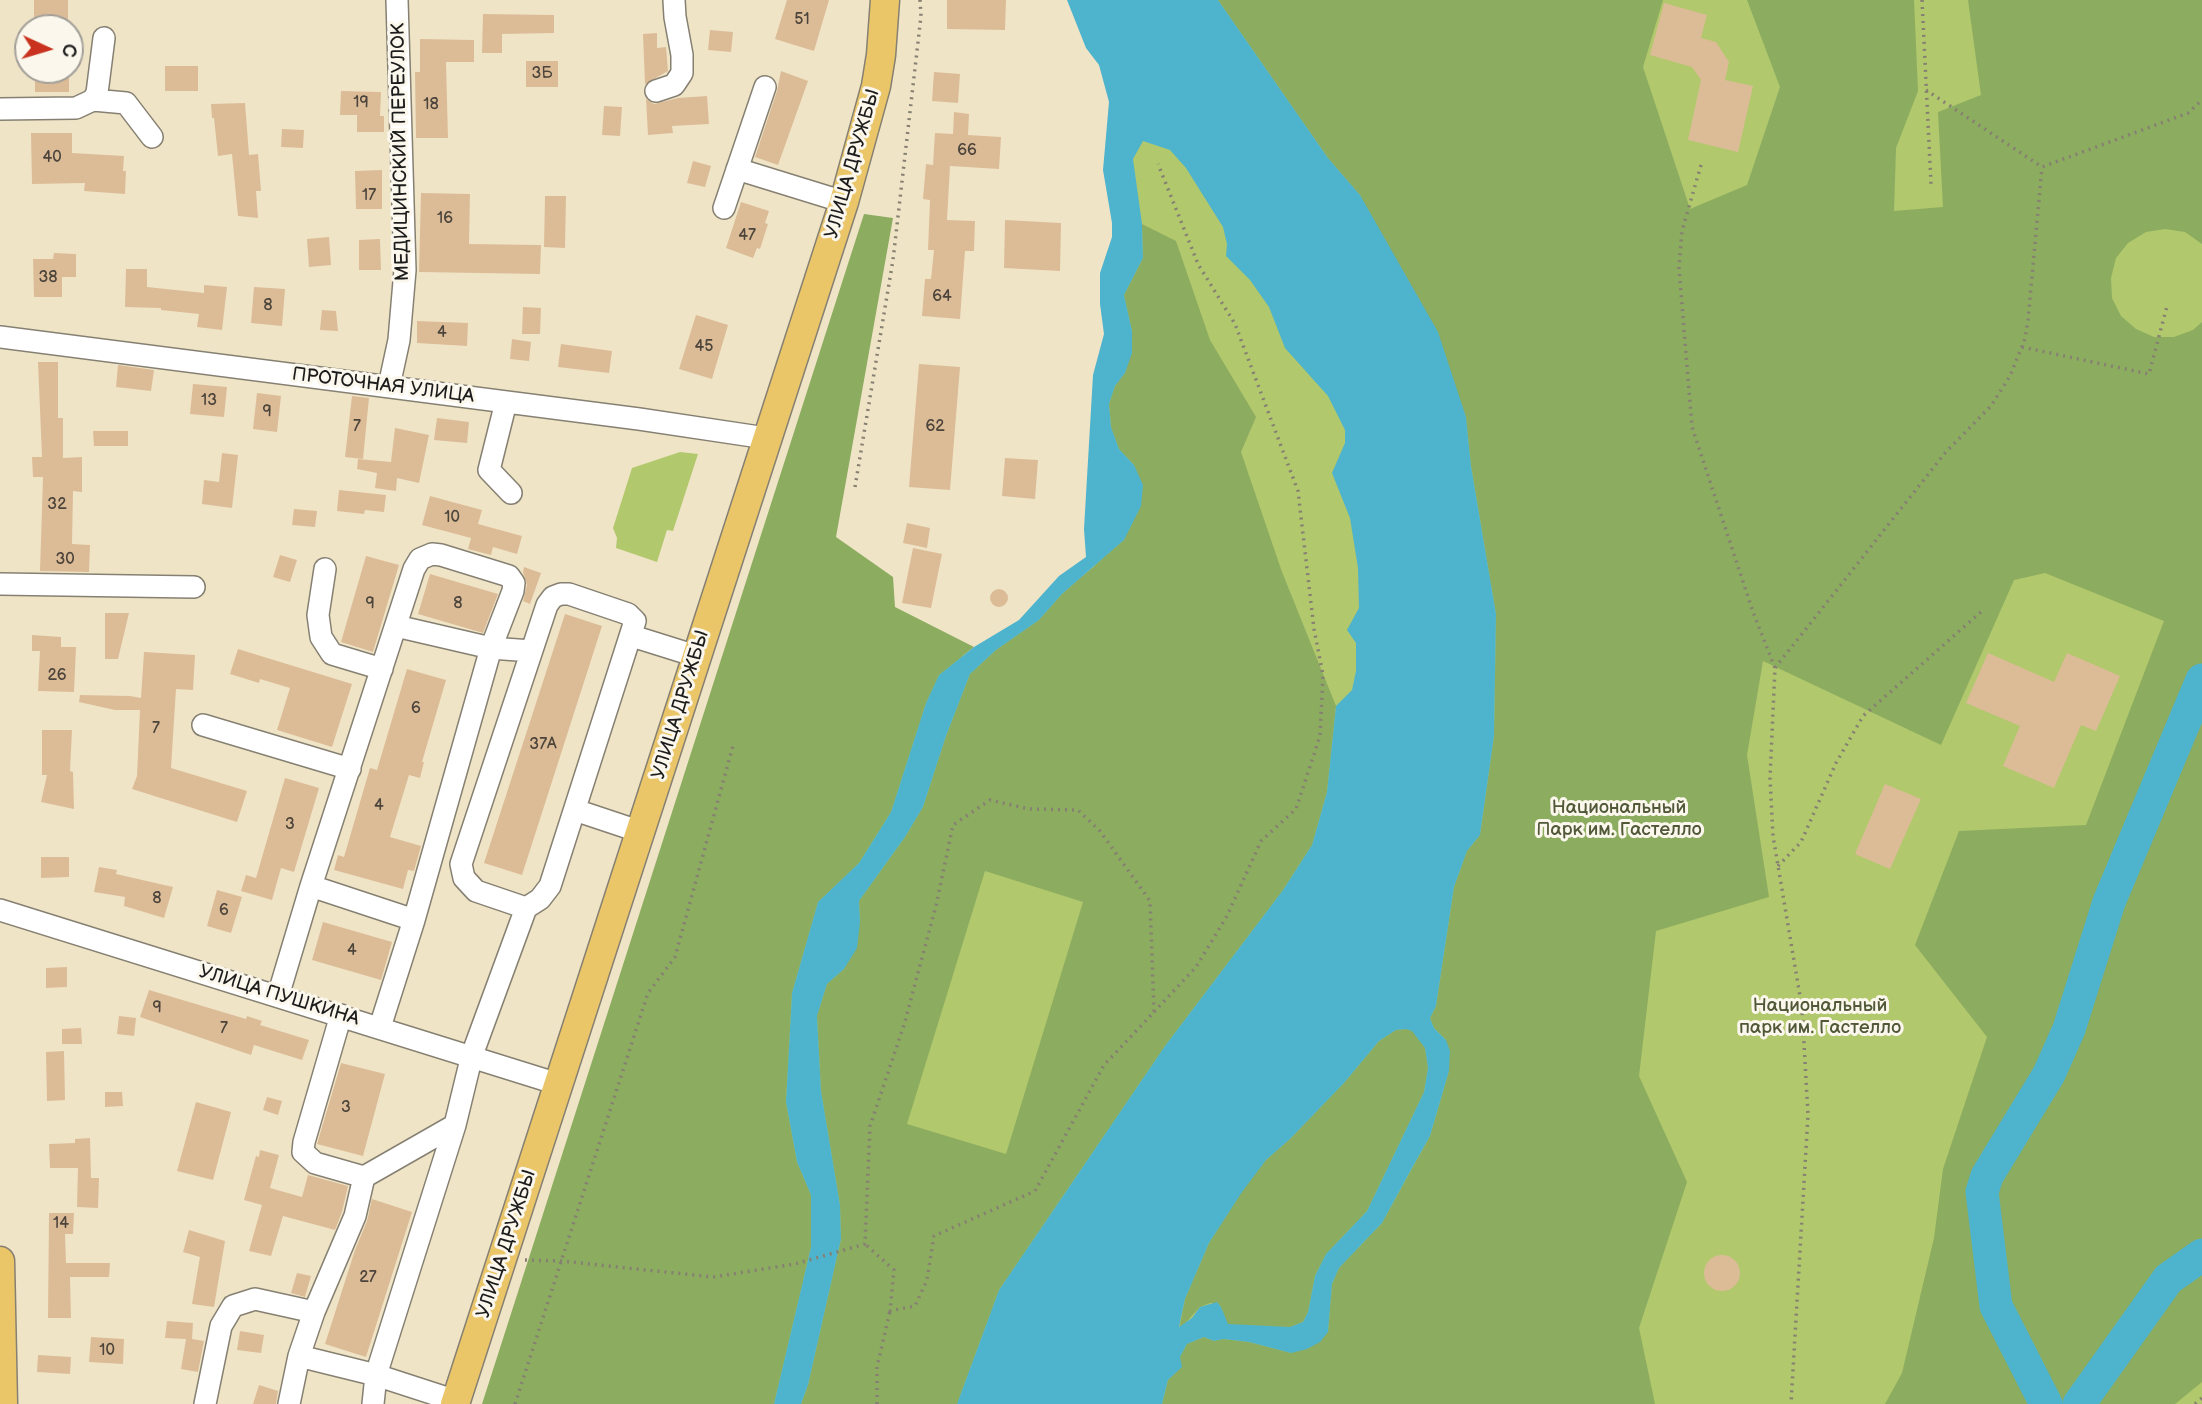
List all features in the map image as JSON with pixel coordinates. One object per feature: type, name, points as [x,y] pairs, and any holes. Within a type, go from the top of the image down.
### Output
[{"type":"main road","name":"УЛИЦА ДРУЖБЫ","points":[[455,1403],[844,202],[876,86],[885,0]]},
{"type":"main road","points":[[0,1261],[3,1404]]},
{"type":"street","name":"МЕДИЦИНСКИЙ ПЕРЕУЛОК","points":[[389,386],[399,340],[405,270],[397,0]]},
{"type":"street","points":[[656,91],[674,85],[682,73],[674,0]]},
{"type":"street","points":[[93,100],[97,93],[104,38]]},
{"type":"street","points":[[724,208],[765,87]]},
{"type":"street","points":[[0,109],[76,108],[93,100],[126,103],[152,137]]},
{"type":"street","points":[[737,169],[844,202]]},
{"type":"street","name":"ПРОТОЧНАЯ УЛИЦА","points":[[0,337],[389,386],[766,438]]},
{"type":"street","points":[[506,402],[489,470],[511,493]]},
{"type":"street","points":[[278,996],[382,669],[420,559],[432,554],[441,555],[501,572],[509,576],[514,583],[513,591],[491,648],[414,920],[380,1027]]},
{"type":"street","points":[[325,569],[318,615],[321,637],[332,654],[382,669]]},
{"type":"street","points":[[0,584],[194,587]]},
{"type":"street","points":[[373,1404],[376,1375],[455,1125],[472,1055],[526,908],[540,899],[550,886],[632,636],[635,621],[628,614],[569,594],[553,597],[547,605],[461,864],[464,878],[476,891],[526,908]]},
{"type":"street","points":[[396,626],[491,648],[531,651]]},
{"type":"street","points":[[632,636],[696,656]]},
{"type":"street","points":[[203,725],[350,769]]},
{"type":"street","points":[[575,810],[641,832]]},
{"type":"street","points":[[312,886],[414,920]]},
{"type":"street","name":"УЛИЦА ПУШКИНА","points":[[0,910],[558,1084]]},
{"type":"street","points":[[341,1016],[303,1152],[315,1163],[363,1177],[455,1125]]},
{"type":"street","points":[[289,1404],[299,1356],[314,1312],[355,1216],[363,1177]]},
{"type":"street","points":[[205,1404],[221,1326],[233,1306],[255,1299],[314,1312]]},
{"type":"street","points":[[299,1356],[376,1375],[455,1403]]},
{"type":"path","points":[[855,487],[893,260],[921,16],[920,0]]},
{"type":"path","points":[[1922,0],[1931,184]]},
{"type":"path","points":[[1926,90],[2042,167]]},
{"type":"path","points":[[2042,167],[2188,113],[2202,100]]},
{"type":"path","points":[[890,1311],[915,1306],[927,1280],[934,1236],[1035,1191],[1104,1065],[1196,967],[1227,916],[1261,841],[1296,809],[1321,736],[1322,675],[1298,491],[1234,324],[1198,264],[1158,164]]},
{"type":"path","points":[[1701,165],[1682,231],[1679,268],[1692,427],[1753,612],[1775,668],[1770,778],[1773,836],[1802,1008],[1808,1115],[1791,1404]]},
{"type":"path","points":[[1775,668],[1945,453],[1991,406],[2010,376],[2022,347],[2028,320],[2042,167]]},
{"type":"path","points":[[2022,347],[2149,374],[2167,306]]},
{"type":"path","points":[[1778,866],[1801,842],[1836,763],[1863,716],[1982,611]]},
{"type":"path","points":[[515,1404],[648,993],[675,957],[734,742]]},
{"type":"path","points":[[865,1244],[870,1126],[904,1025],[936,906],[953,825],[990,800],[1029,808],[1078,810],[1100,831],[1150,901],[1154,1012]]},
{"type":"path","points":[[502,1260],[561,1261],[713,1277],[795,1264],[865,1244]]},
{"type":"path","points":[[865,1244],[894,1270],[890,1311],[877,1367],[877,1404]]},
{"type":"path","points":[[2195,1404],[2202,1398]]},
{"type":"green space","name":"Национальный парк им. Гастелло","points":[[1087,0],[2202,0],[2202,1404],[497,1404],[828,548],[886,617],[972,661],[1095,566],[1121,94]]},
{"type":"green space","name":"Национальный парк им. Гастелло","points":[[1218,0],[1663,0],[1643,67],[1690,209],[1747,185],[1780,87],[1747,0],[1914,0],[1918,91],[1896,148],[1894,211],[1943,207],[1938,112],[1981,95],[1968,0],[2202,0],[2202,244],[2185,232],[2165,229],[2146,232],[2128,243],[2116,258],[2111,278],[2112,298],[2121,316],[2136,329],[2154,337],[2174,337],[2193,330],[2202,322],[2202,1382],[2175,1404],[1885,1404],[1902,1373],[1934,1238],[1943,1169],[1987,1037],[1915,945],[1959,831],[2086,825],[2164,621],[2045,573],[2014,580],[1941,745],[1763,661],[1747,755],[1769,897],[1656,931],[1639,1076],[1687,1182],[1639,1328],[1655,1404],[1162,1404],[1168,1380],[1181,1367],[1180,1357],[1187,1344],[1204,1337],[1214,1341],[1223,1339],[1249,1342],[1291,1353],[1328,1332],[1332,1284],[1339,1268],[1382,1223],[1430,1136],[1449,1071],[1446,1040],[1434,1028],[1430,1018],[1436,1006],[1454,887],[1467,851],[1480,835],[1494,736],[1496,614],[1471,466],[1466,417],[1360,195],[1328,158]]},
{"type":"green space","points":[[864,214],[893,218],[836,537],[893,577],[895,607],[974,647],[939,675],[926,703],[891,812],[859,863],[818,902],[792,993],[786,1102],[797,1162],[811,1195],[811,1247],[774,1404],[482,1404]]},
{"type":"green space","points":[[1142,224],[1176,241],[1210,340],[1256,417],[1241,452],[1282,572],[1336,706],[1327,792],[1312,845],[1283,890],[1165,1046],[999,1290],[957,1404],[801,1404],[808,1385],[841,1239],[840,1205],[821,1091],[817,1016],[827,984],[844,969],[860,922],[859,901],[923,807],[970,674],[996,650],[1039,620],[1062,594],[1124,540],[1134,465],[1119,449],[1111,427],[1109,404],[1115,386],[1125,373],[1132,331],[1124,295],[1143,258]],"holes":[[[985,871],[1083,902],[1006,1154],[907,1124]]]},
{"type":"green space","points":[[680,452],[698,454],[673,531],[667,530],[657,562],[616,548],[617,538],[613,528],[632,468]]},
{"type":"green space","points":[[1396,1030],[1412,1030],[1425,1048],[1428,1068],[1424,1092],[1367,1211],[1326,1254],[1315,1276],[1308,1312],[1303,1322],[1290,1327],[1227,1324],[1221,1307],[1217,1303],[1210,1303],[1200,1307],[1179,1330],[1185,1299],[1209,1243],[1241,1192],[1266,1160],[1344,1083],[1379,1041]]},
{"type":"water","points":[[1067,0],[1218,0],[1328,158],[1360,195],[1438,332],[1466,417],[1471,466],[1496,614],[1494,736],[1480,835],[1467,851],[1454,887],[1436,1006],[1430,1018],[1434,1028],[1446,1040],[1450,1051],[1449,1071],[1430,1136],[1382,1223],[1339,1268],[1332,1284],[1328,1332],[1320,1342],[1291,1353],[1249,1342],[1223,1339],[1214,1341],[1204,1337],[1187,1344],[1180,1357],[1182,1367],[1168,1380],[1162,1404],[957,1404],[999,1290],[1165,1046],[1283,890],[1312,845],[1327,792],[1336,706],[1352,690],[1356,671],[1356,643],[1347,630],[1359,608],[1358,568],[1350,518],[1332,473],[1345,443],[1345,430],[1328,396],[1285,348],[1269,307],[1250,280],[1226,256],[1227,244],[1223,227],[1186,168],[1170,150],[1143,141],[1133,159],[1142,224],[1143,258],[1124,295],[1132,331],[1132,353],[1109,404],[1111,427],[1119,449],[1134,465],[1143,485],[1141,506],[1124,540],[1062,594],[1039,620],[996,650],[970,674],[923,807],[859,901],[857,948],[844,969],[827,984],[817,1016],[821,1091],[840,1205],[841,1239],[808,1385],[801,1404],[774,1404],[811,1247],[811,1195],[797,1162],[786,1102],[792,993],[818,902],[859,863],[891,812],[926,703],[939,675],[974,647],[1019,620],[1059,576],[1086,557],[1084,529],[1093,375],[1104,334],[1100,273],[1112,237],[1112,223],[1103,170],[1109,102],[1099,65],[1086,48]],"holes":[[[1396,1030],[1412,1031],[1425,1048],[1428,1068],[1424,1092],[1367,1211],[1326,1254],[1315,1276],[1308,1312],[1303,1322],[1290,1327],[1228,1324],[1217,1302],[1200,1307],[1192,1318],[1179,1327],[1185,1299],[1209,1243],[1266,1160],[1344,1083],[1379,1041]]]},
{"type":"building","points":[[34,0],[68,0],[68,14],[34,14]]},
{"type":"building","points":[[787,0],[829,0],[814,51],[775,39]]},
{"type":"building","points":[[947,0],[1006,0],[1005,30],[947,29]]},
{"type":"building","points":[[1664,3],[1707,15],[1701,38],[1716,42],[1729,62],[1725,80],[1753,86],[1738,152],[1688,140],[1701,80],[1692,67],[1650,55]]},
{"type":"building","points":[[483,14],[554,15],[554,33],[502,34],[502,53],[482,53]]},
{"type":"building","points":[[710,30],[733,32],[731,52],[708,50]]},
{"type":"building","points":[[657,33],[657,48],[666,47],[668,71],[645,84],[643,34]]},
{"type":"building","points":[[420,39],[474,40],[474,62],[446,62],[448,138],[416,138],[415,72],[420,72]]},
{"type":"building","points":[[526,61],[558,61],[558,87],[526,87]]},
{"type":"building","points":[[165,66],[198,66],[198,91],[165,91]]},
{"type":"building","points":[[781,71],[808,81],[778,165],[755,157]]},
{"type":"building","points":[[934,72],[960,74],[958,103],[932,101]]},
{"type":"building","points":[[35,84],[69,84],[69,92],[35,92]]},
{"type":"building","points":[[341,91],[381,92],[380,116],[384,116],[384,132],[357,132],[357,115],[340,115]]},
{"type":"building","points":[[707,96],[709,124],[672,126],[673,133],[648,135],[646,99],[654,104],[678,98]]},
{"type":"building","points":[[245,103],[249,155],[258,154],[261,191],[256,191],[258,218],[238,216],[232,154],[218,156],[212,118],[211,104]]},
{"type":"building","points":[[604,106],[622,107],[620,136],[602,135]]},
{"type":"building","points":[[954,112],[969,114],[968,135],[1001,137],[999,169],[950,166],[947,220],[975,221],[974,251],[965,251],[960,319],[922,316],[925,279],[931,279],[934,250],[928,250],[930,200],[923,199],[926,164],[933,165],[935,133],[953,134]]},
{"type":"building","points":[[282,129],[304,130],[303,148],[281,147]]},
{"type":"building","points":[[31,133],[72,133],[72,153],[124,156],[125,194],[84,191],[85,183],[32,184]]},
{"type":"building","points":[[693,161],[711,166],[705,187],[687,183]]},
{"type":"building","points":[[382,170],[382,209],[356,209],[355,171]]},
{"type":"building","points":[[421,193],[470,194],[469,244],[541,245],[540,274],[419,272]]},
{"type":"building","points":[[545,196],[566,196],[565,248],[544,247]]},
{"type":"building","points":[[741,202],[769,211],[760,249],[757,248],[753,258],[726,248]]},
{"type":"building","points":[[1005,220],[1061,223],[1060,271],[1004,268]]},
{"type":"building","points":[[329,237],[331,265],[309,267],[307,239]]},
{"type":"building","points":[[380,239],[381,270],[359,270],[359,240]]},
{"type":"building","points":[[54,253],[76,254],[76,277],[62,277],[62,297],[34,297],[33,259],[53,259]]},
{"type":"building","points":[[126,269],[147,269],[147,287],[204,293],[204,285],[227,287],[222,330],[197,327],[199,314],[161,308],[125,307]]},
{"type":"building","points":[[254,287],[285,289],[282,326],[251,323]]},
{"type":"building","points":[[523,307],[541,308],[540,334],[522,334]]},
{"type":"building","points":[[322,310],[336,311],[338,331],[320,330]]},
{"type":"building","points":[[696,315],[728,325],[712,379],[679,369]]},
{"type":"building","points":[[417,321],[468,323],[467,346],[417,343]]},
{"type":"building","points":[[512,339],[531,342],[529,361],[510,359]]},
{"type":"building","points":[[561,344],[612,351],[609,373],[558,367]]},
{"type":"building","points":[[38,362],[58,362],[58,418],[63,418],[63,458],[82,457],[82,492],[73,491],[72,544],[90,545],[89,572],[40,571],[43,477],[33,477],[32,457],[42,457]]},
{"type":"building","points":[[919,364],[960,367],[950,490],[909,487]]},
{"type":"building","points":[[118,365],[154,370],[151,391],[116,387]]},
{"type":"building","points":[[193,384],[227,387],[224,417],[190,414]]},
{"type":"building","points":[[257,393],[281,396],[277,432],[253,429]]},
{"type":"building","points":[[352,396],[369,398],[363,459],[345,457]]},
{"type":"building","points":[[437,418],[469,422],[467,443],[434,440]]},
{"type":"building","points":[[395,428],[429,435],[419,483],[397,478],[396,491],[375,488],[377,473],[357,469],[358,459],[391,462]]},
{"type":"building","points":[[93,431],[128,431],[128,446],[94,446]]},
{"type":"building","points":[[222,453],[238,455],[232,508],[202,504],[204,480],[219,482]]},
{"type":"building","points":[[1005,458],[1038,460],[1035,499],[1002,496]]},
{"type":"building","points":[[339,490],[386,495],[384,512],[365,510],[364,514],[337,511]]},
{"type":"building","points":[[430,496],[482,510],[478,524],[522,536],[517,554],[493,547],[491,555],[468,549],[471,538],[422,525]]},
{"type":"building","points":[[294,509],[317,511],[315,527],[292,525]]},
{"type":"building","points":[[907,523],[930,528],[927,548],[903,543]]},
{"type":"building","points":[[913,548],[942,554],[931,608],[902,603]]},
{"type":"building","points":[[280,555],[297,560],[290,582],[273,577]]},
{"type":"building","points":[[366,556],[399,565],[373,652],[341,642]]},
{"type":"building","points":[[524,567],[541,573],[530,604],[523,601],[527,585]]},
{"type":"building","points":[[430,574],[498,594],[483,633],[418,614]]},
{"type":"building","points":[[999,589],[1005,592],[1008,598],[1005,604],[999,607],[993,604],[990,598],[993,592]]},
{"type":"building","points":[[105,613],[129,613],[118,659],[105,659]]},
{"type":"building","points":[[565,614],[602,626],[522,875],[484,863]]},
{"type":"building","points":[[32,635],[61,637],[61,647],[76,647],[74,692],[38,691],[40,651],[32,651]]},
{"type":"building","points":[[238,649],[352,684],[332,747],[277,730],[290,688],[260,679],[259,683],[230,674]]},
{"type":"building","points":[[144,652],[195,655],[193,690],[176,689],[171,768],[247,791],[237,822],[132,789],[137,776],[140,710],[115,710],[79,702],[80,695],[141,698]]},
{"type":"building","points":[[1988,653],[2054,682],[2067,653],[2120,676],[2096,731],[2081,725],[2054,788],[2003,766],[2020,726],[1966,703]]},
{"type":"building","points":[[407,669],[446,680],[422,762],[420,778],[409,775],[390,837],[421,846],[414,871],[408,870],[403,889],[334,870],[338,855],[344,857],[370,768],[377,770]]},
{"type":"building","points":[[42,730],[72,730],[70,771],[73,772],[74,809],[41,802],[47,775],[42,775]]},
{"type":"building","points":[[285,778],[319,788],[294,872],[281,868],[272,900],[241,891],[246,875],[256,878]]},
{"type":"building","points":[[1885,784],[1921,799],[1890,869],[1855,854]]},
{"type":"building","points":[[41,857],[69,857],[69,877],[41,878]]},
{"type":"building","points":[[99,867],[117,870],[116,874],[173,887],[164,918],[124,906],[125,897],[94,892]]},
{"type":"building","points":[[217,890],[242,897],[231,933],[207,926]]},
{"type":"building","points":[[323,922],[392,942],[381,980],[312,960]]},
{"type":"building","points":[[67,967],[67,987],[46,988],[46,968]]},
{"type":"building","points":[[149,990],[246,1019],[247,1016],[262,1021],[260,1025],[309,1040],[302,1060],[254,1045],[251,1055],[140,1017]]},
{"type":"building","points":[[119,1016],[136,1018],[134,1036],[117,1034]]},
{"type":"building","points":[[81,1028],[82,1044],[62,1044],[62,1029]]},
{"type":"building","points":[[64,1051],[65,1100],[47,1101],[46,1052]]},
{"type":"building","points":[[341,1063],[385,1074],[363,1156],[317,1144]]},
{"type":"building","points":[[105,1092],[122,1092],[123,1106],[105,1107]]},
{"type":"building","points":[[267,1097],[282,1101],[278,1115],[263,1110]]},
{"type":"building","points":[[196,1102],[231,1112],[213,1180],[177,1171]]},
{"type":"building","points":[[90,1138],[91,1178],[99,1178],[98,1208],[77,1207],[78,1168],[50,1168],[49,1144],[75,1143],[75,1139]]},
{"type":"building","points":[[260,1150],[279,1155],[270,1188],[302,1197],[308,1175],[348,1186],[335,1230],[283,1216],[271,1256],[249,1251],[262,1205],[244,1200]]},
{"type":"building","points":[[372,1199],[412,1212],[366,1357],[325,1344]]},
{"type":"building","points":[[49,1213],[74,1213],[73,1234],[65,1234],[66,1263],[110,1263],[109,1277],[70,1277],[71,1318],[48,1318]]},
{"type":"building","points":[[189,1230],[225,1241],[214,1307],[192,1304],[200,1257],[183,1252]]},
{"type":"building","points":[[1722,1255],[1735,1260],[1740,1273],[1735,1286],[1722,1291],[1709,1286],[1704,1273],[1709,1260]]},
{"type":"building","points":[[297,1273],[311,1276],[305,1297],[291,1293]]},
{"type":"building","points":[[167,1321],[193,1323],[192,1339],[204,1341],[198,1372],[181,1369],[186,1339],[165,1338]]},
{"type":"building","points":[[240,1331],[264,1335],[261,1353],[237,1350]]},
{"type":"building","points":[[91,1337],[124,1339],[123,1364],[89,1362]]},
{"type":"building","points":[[38,1355],[71,1357],[70,1374],[37,1372]]},
{"type":"building","points":[[259,1385],[278,1391],[276,1404],[253,1404]]},
{"type":"waterway","points":[[2046,1404],[1996,1306],[1982,1192],[1987,1176],[2049,1074],[2069,1029],[2109,902],[2202,680]]},
{"type":"waterway","points":[[2079,1404],[2168,1279],[2202,1255]]},
{"type":"park label","name":"Национальный Парк им. Гастелло","points":[[1619,819]]}]
